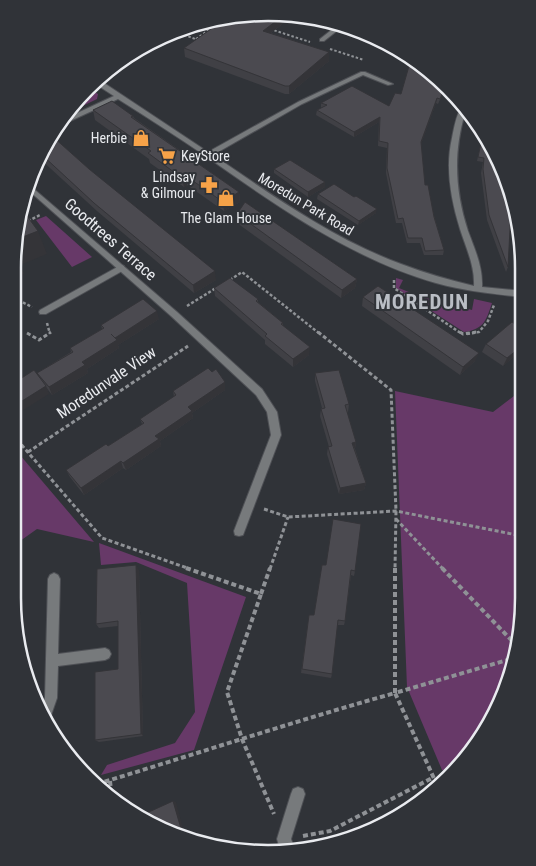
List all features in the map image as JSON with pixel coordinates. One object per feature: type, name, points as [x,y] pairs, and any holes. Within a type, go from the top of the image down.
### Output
[{"type":"street","points":[[322,40],[334,31]]},
{"type":"street","points":[[208,155],[300,103],[364,73],[390,84]]},
{"type":"street","name":"Moredun Park Road","points":[[102,85],[263,194],[359,250],[432,277],[478,289],[515,294]]},
{"type":"street","points":[[73,117],[118,96]]},
{"type":"street","points":[[462,115],[452,147],[452,170],[457,204],[477,268],[478,289]]},
{"type":"street","name":"Goodtrees Terrace","points":[[34,191],[200,337]]},
{"type":"street","points":[[200,337],[259,392],[275,418],[276,435],[239,531]]},
{"type":"street","points":[[47,708],[51,698],[53,661],[54,579]]},
{"type":"street","points":[[53,661],[105,654]]},
{"type":"street","points":[[286,844],[298,794]]},
{"type":"lane","points":[[43,312],[121,268]]},
{"type":"path","points":[[263,27],[312,43]]},
{"type":"path","points":[[196,39],[212,28]]},
{"type":"path","points":[[186,35],[204,42]]},
{"type":"path","points":[[330,49],[368,61],[364,73]]},
{"type":"path","points":[[26,222],[33,218]]},
{"type":"path","points":[[394,264],[394,288],[463,334],[479,332],[488,321],[499,293]]},
{"type":"path","points":[[228,281],[242,272],[390,390],[396,511],[394,601],[395,693],[434,777],[330,832],[291,844]]},
{"type":"path","points":[[201,298],[221,285]]},
{"type":"path","points":[[39,340],[51,333]]},
{"type":"path","name":"Moredunvale View","points":[[28,452],[200,337]]},
{"type":"path","points":[[21,444],[102,538],[261,594]]},
{"type":"path","points":[[249,505],[288,517],[396,511],[515,535]]},
{"type":"path","points":[[286,844],[242,739],[227,692],[288,517]]},
{"type":"path","points":[[396,519],[511,640]]},
{"type":"path","points":[[104,782],[279,726],[506,660]]},
{"type":"path","points":[[110,781],[111,788]]},
{"type":"shaded area","points":[[95,92],[98,94],[97,99],[80,107]]},
{"type":"shaded area","points":[[46,216],[92,257],[72,267],[36,220]]},
{"type":"shaded area","points":[[396,278],[403,280],[399,288],[416,295],[472,310],[474,299],[492,303],[483,323],[476,329],[464,332],[396,288]]},
{"type":"shaded area","points":[[395,391],[493,412],[515,395],[515,598],[513,630],[502,677],[482,721],[454,761],[442,770],[407,687]]},
{"type":"shaded area","points":[[21,456],[94,542],[37,529],[21,540]]},
{"type":"shaded area","points":[[99,543],[246,597],[194,750],[101,775],[107,765],[175,743],[195,712],[187,583],[136,562],[101,565]]},
{"type":"building","points":[[268,21],[275,21],[263,31],[329,52],[289,86],[285,86],[184,48],[213,28],[236,23]]},
{"type":"building","points":[[409,66],[431,82],[442,94],[440,99],[437,98],[421,142],[425,185],[428,185],[434,217],[444,250],[425,251],[422,238],[408,238],[403,218],[398,219],[387,168],[388,143],[379,141],[380,117],[354,132],[317,110],[327,105],[321,103],[352,86],[389,106],[395,93],[401,94]]},
{"type":"building","points":[[112,101],[133,116],[131,117],[239,192],[223,202],[186,176],[182,178],[148,153],[151,151],[93,110]]},
{"type":"building","points":[[57,140],[89,169],[215,271],[193,285],[94,203],[47,159]]},
{"type":"building","points":[[481,143],[502,189],[510,222],[508,267],[489,215],[483,169],[484,158],[478,157]]},
{"type":"building","points":[[290,160],[325,182],[308,192],[274,169]]},
{"type":"building","points":[[334,184],[377,209],[359,221],[318,194]]},
{"type":"building","points":[[245,202],[357,279],[342,290],[237,214]]},
{"type":"building","points":[[27,216],[38,231],[23,237]]},
{"type":"building","points":[[230,278],[258,299],[256,301],[310,347],[293,359],[265,336],[267,334],[214,288]]},
{"type":"building","points":[[378,286],[479,353],[463,367],[363,297]]},
{"type":"building","points":[[143,299],[157,311],[82,362],[85,365],[49,387],[37,373],[73,352],[70,348],[104,328],[101,325]]},
{"type":"building","points":[[512,322],[515,324],[515,352],[507,358],[486,344]]},
{"type":"building","points":[[208,368],[212,372],[216,369],[225,382],[188,407],[192,411],[155,436],[159,439],[123,463],[121,461],[81,488],[66,470],[106,444],[108,446],[144,423],[140,419],[176,395],[173,391]]},
{"type":"building","points":[[34,370],[46,386],[21,402],[21,378]]},
{"type":"building","points":[[339,370],[349,404],[345,405],[356,442],[352,443],[366,483],[340,488],[328,447],[332,446],[321,409],[325,408],[315,373]]},
{"type":"building","points":[[333,519],[361,524],[355,571],[351,570],[345,621],[338,620],[332,674],[302,669],[309,615],[314,615],[322,565],[326,565]]},
{"type":"building","points":[[136,565],[141,734],[95,740],[95,672],[118,669],[118,621],[96,624],[97,569]]},
{"type":"building","points":[[173,801],[181,829],[174,826],[147,813]]},
{"type":"place","name":"Herbie","points":[[141,138]]},
{"type":"place","name":"KeyStore","points":[[167,156]]},
{"type":"place","name":"Lindsay & Gilmour","points":[[209,185]]},
{"type":"place","name":"The Glam House","points":[[226,198]]},
{"type":"district","name":"MOREDUN","points":[[422,302]]}]
